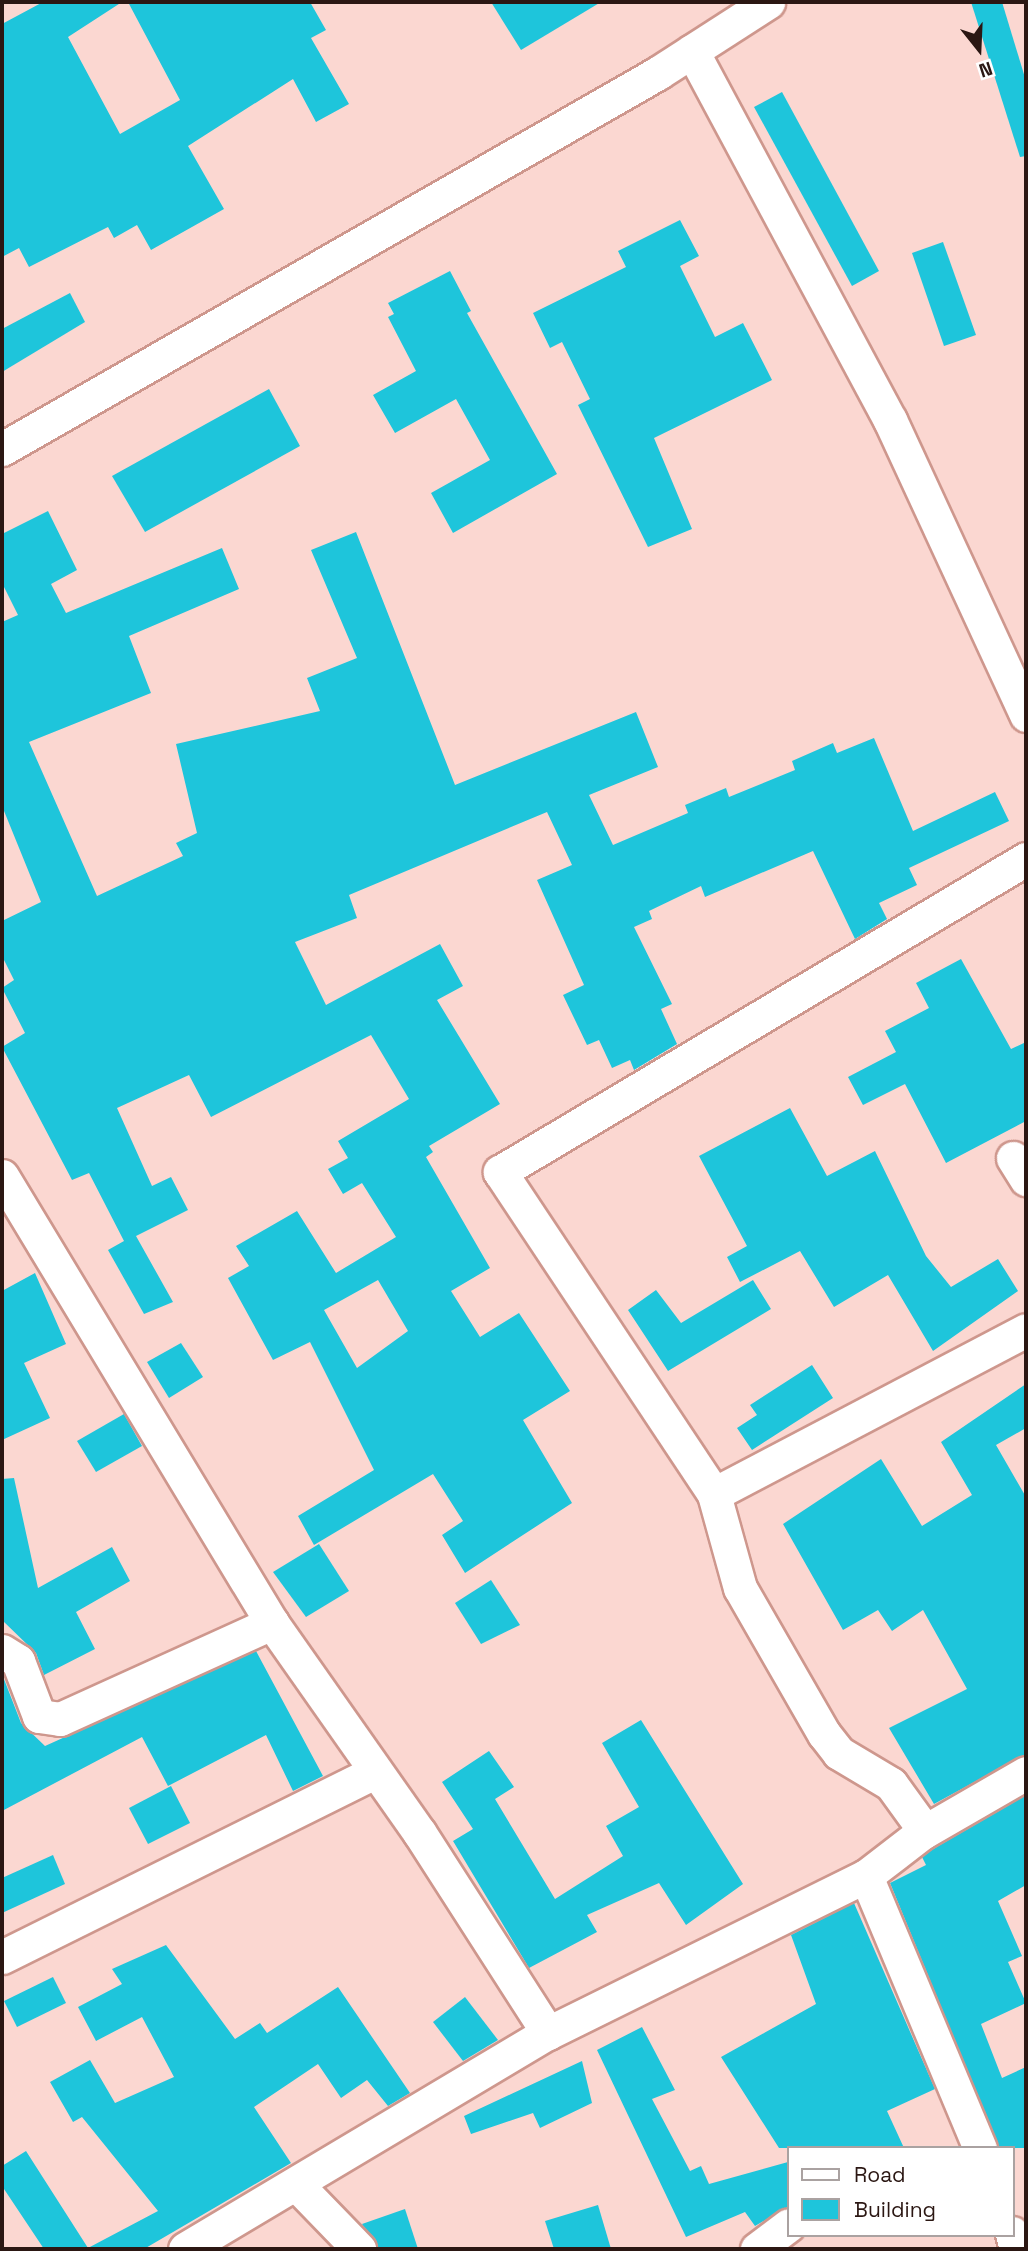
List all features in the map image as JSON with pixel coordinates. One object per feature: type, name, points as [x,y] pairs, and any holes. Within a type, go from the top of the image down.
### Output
[{"type":"street","points":[[2,449],[692,51],[768,2]]},
{"type":"street","points":[[692,51],[890,420],[1026,715]]},
{"type":"street","points":[[925,1831],[891,1784],[839,1753],[797,1693],[740,1588],[714,1494],[500,1172],[1026,859]]},
{"type":"street","points":[[2,1176],[13,1222],[272,1623],[373,1773],[419,1832],[548,2033]]},
{"type":"street","points":[[714,1494],[1026,1330]]},
{"type":"street","points":[[2,1651],[18,1661],[38,1716],[60,1719],[272,1623]]},
{"type":"street","points":[[2,1957],[373,1773]]},
{"type":"street","points":[[185,2249],[298,2186],[548,2033],[866,1876],[925,1831],[1026,1773]]},
{"type":"street","points":[[866,1876],[979,2146]]},
{"type":"street","points":[[298,2186],[359,2249]]},
{"type":"street","points":[[757,2249],[786,2227]]},
{"type":"building","points":[[43,2],[122,2],[68,37],[120,134],[180,100],[128,2],[310,2],[326,30],[311,38],[349,104],[316,122],[293,79],[188,146],[224,209],[151,250],[137,225],[114,238],[108,227],[29,267],[19,248],[2,257],[2,24]]},
{"type":"building","points":[[491,2],[601,2],[521,50]]},
{"type":"building","points":[[971,2],[1002,2],[1026,81],[1026,156],[1020,157]]},
{"type":"building","points":[[782,92],[879,271],[852,286],[754,107]]},
{"type":"building","points":[[680,220],[699,256],[680,266],[715,337],[743,323],[772,380],[654,438],[692,529],[648,547],[578,405],[590,399],[562,342],[550,348],[533,313],[626,267],[618,251]]},
{"type":"building","points":[[943,242],[976,335],[944,346],[912,253]]},
{"type":"building","points":[[450,271],[471,311],[467,313],[557,474],[453,533],[431,493],[490,460],[456,399],[395,433],[373,395],[416,371],[388,317],[394,314],[388,303]]},
{"type":"building","points":[[70,293],[85,322],[2,372],[2,329]]},
{"type":"building","points":[[269,389],[300,446],[145,532],[112,476]]},
{"type":"building","points":[[48,511],[77,570],[51,584],[66,613],[222,548],[239,589],[129,636],[151,693],[29,742],[97,896],[183,856],[176,843],[197,833],[176,744],[320,711],[307,678],[357,658],[311,550],[356,532],[455,785],[636,712],[658,767],[589,795],[613,845],[688,813],[685,805],[726,788],[729,797],[795,770],[792,761],[833,743],[837,753],[874,738],[913,831],[995,792],[1009,821],[909,868],[917,885],[879,903],[887,919],[855,939],[813,851],[705,897],[701,886],[649,911],[652,919],[634,927],[672,1004],[661,1009],[677,1044],[634,1070],[630,1060],[612,1068],[599,1040],[587,1045],[563,995],[584,985],[537,880],[572,865],[547,812],[349,895],[357,918],[295,942],[326,1005],[440,944],[463,986],[437,1000],[500,1104],[429,1146],[433,1152],[426,1157],[490,1268],[451,1291],[480,1337],[519,1313],[570,1391],[523,1420],[572,1503],[465,1573],[442,1535],[463,1521],[433,1474],[314,1545],[298,1516],[374,1470],[310,1342],[273,1360],[228,1278],[249,1266],[236,1246],[297,1211],[336,1273],[396,1237],[362,1183],[343,1194],[328,1169],[348,1158],[338,1141],[409,1099],[371,1035],[211,1117],[189,1075],[117,1108],[152,1186],[171,1177],[188,1210],[136,1236],[173,1302],[144,1314],[108,1250],[124,1241],[89,1173],[72,1180],[2,1047],[25,1033],[2,988],[14,980],[2,956],[2,921],[41,902],[2,806],[2,622],[18,615],[2,583],[2,534]],"holes":[[[378,1280],[408,1331],[357,1368],[324,1310]]]},
{"type":"building","points":[[961,959],[1011,1049],[1026,1042],[1026,1121],[946,1163],[905,1084],[863,1105],[848,1077],[896,1052],[885,1031],[929,1008],[916,983]]},
{"type":"building","points":[[790,1108],[827,1176],[875,1151],[926,1256],[951,1287],[998,1259],[1018,1291],[933,1351],[888,1275],[834,1307],[800,1251],[740,1282],[727,1257],[747,1246],[699,1156]]},
{"type":"building","points":[[35,1273],[66,1344],[24,1363],[50,1418],[2,1440],[2,1291]]},
{"type":"building","points":[[753,1280],[771,1309],[668,1371],[628,1310],[656,1290],[681,1323]]},
{"type":"building","points":[[181,1343],[203,1377],[169,1398],[147,1362]]},
{"type":"building","points":[[812,1365],[833,1398],[752,1450],[737,1428],[757,1415],[750,1405]]},
{"type":"building","points":[[1026,1384],[1026,1428],[996,1445],[1026,1497],[1026,1754],[934,1804],[889,1728],[967,1689],[923,1610],[892,1631],[878,1610],[843,1630],[783,1524],[881,1459],[922,1526],[972,1495],[941,1442]]},
{"type":"building","points":[[124,1414],[142,1446],[96,1472],[77,1441]]},
{"type":"building","points":[[14,1478],[38,1588],[112,1547],[130,1581],[76,1612],[95,1649],[44,1675],[36,1653],[2,1620],[2,1479]]},
{"type":"building","points":[[319,1544],[349,1591],[306,1617],[273,1572]]},
{"type":"building","points":[[491,1580],[520,1625],[481,1644],[455,1603]]},
{"type":"building","points":[[256,1651],[323,1776],[293,1791],[266,1735],[168,1786],[142,1737],[2,1811],[2,1674],[21,1723],[45,1746]]},
{"type":"building","points":[[641,1720],[743,1884],[686,1925],[659,1883],[587,1915],[597,1932],[529,1968],[453,1841],[473,1829],[442,1782],[489,1751],[514,1787],[495,1799],[555,1899],[623,1856],[606,1826],[639,1807],[602,1743]]},
{"type":"building","points":[[171,1786],[190,1823],[148,1844],[129,1808]]},
{"type":"building","points":[[1026,1795],[1026,1885],[998,1901],[1022,1956],[1008,1962],[1026,2003],[981,2024],[1002,2078],[1026,2067],[1026,2148],[998,2146],[890,1883],[926,1865],[922,1857]]},
{"type":"building","points":[[53,1855],[65,1884],[2,1913],[2,1878]]},
{"type":"building","points":[[854,1903],[935,2089],[887,2111],[903,2146],[779,2148],[721,2057],[816,2004],[791,1935]]},
{"type":"building","points":[[166,1945],[235,2039],[260,2023],[267,2033],[338,1987],[410,2093],[388,2106],[367,2080],[341,2098],[318,2064],[254,2107],[291,2163],[144,2249],[44,2249],[2,2186],[2,2166],[26,2151],[88,2248],[158,2211],[82,2117],[73,2122],[50,2082],[90,2060],[115,2103],[174,2077],[142,2017],[96,2041],[78,2007],[122,1984],[112,1969]]},
{"type":"building","points":[[53,1977],[66,2003],[17,2027],[4,2001]]},
{"type":"building","points":[[465,1997],[498,2040],[463,2061],[433,2022]]},
{"type":"building","points":[[642,2027],[675,2090],[652,2099],[690,2171],[701,2166],[709,2184],[786,2163],[786,2208],[755,2226],[745,2212],[686,2237],[597,2050]]},
{"type":"building","points":[[582,2061],[592,2103],[540,2128],[533,2113],[471,2134],[464,2116]]},
{"type":"building","points":[[598,2205],[611,2249],[554,2249],[545,2221]]},
{"type":"building","points":[[405,2209],[418,2249],[378,2249],[362,2224]]}]
